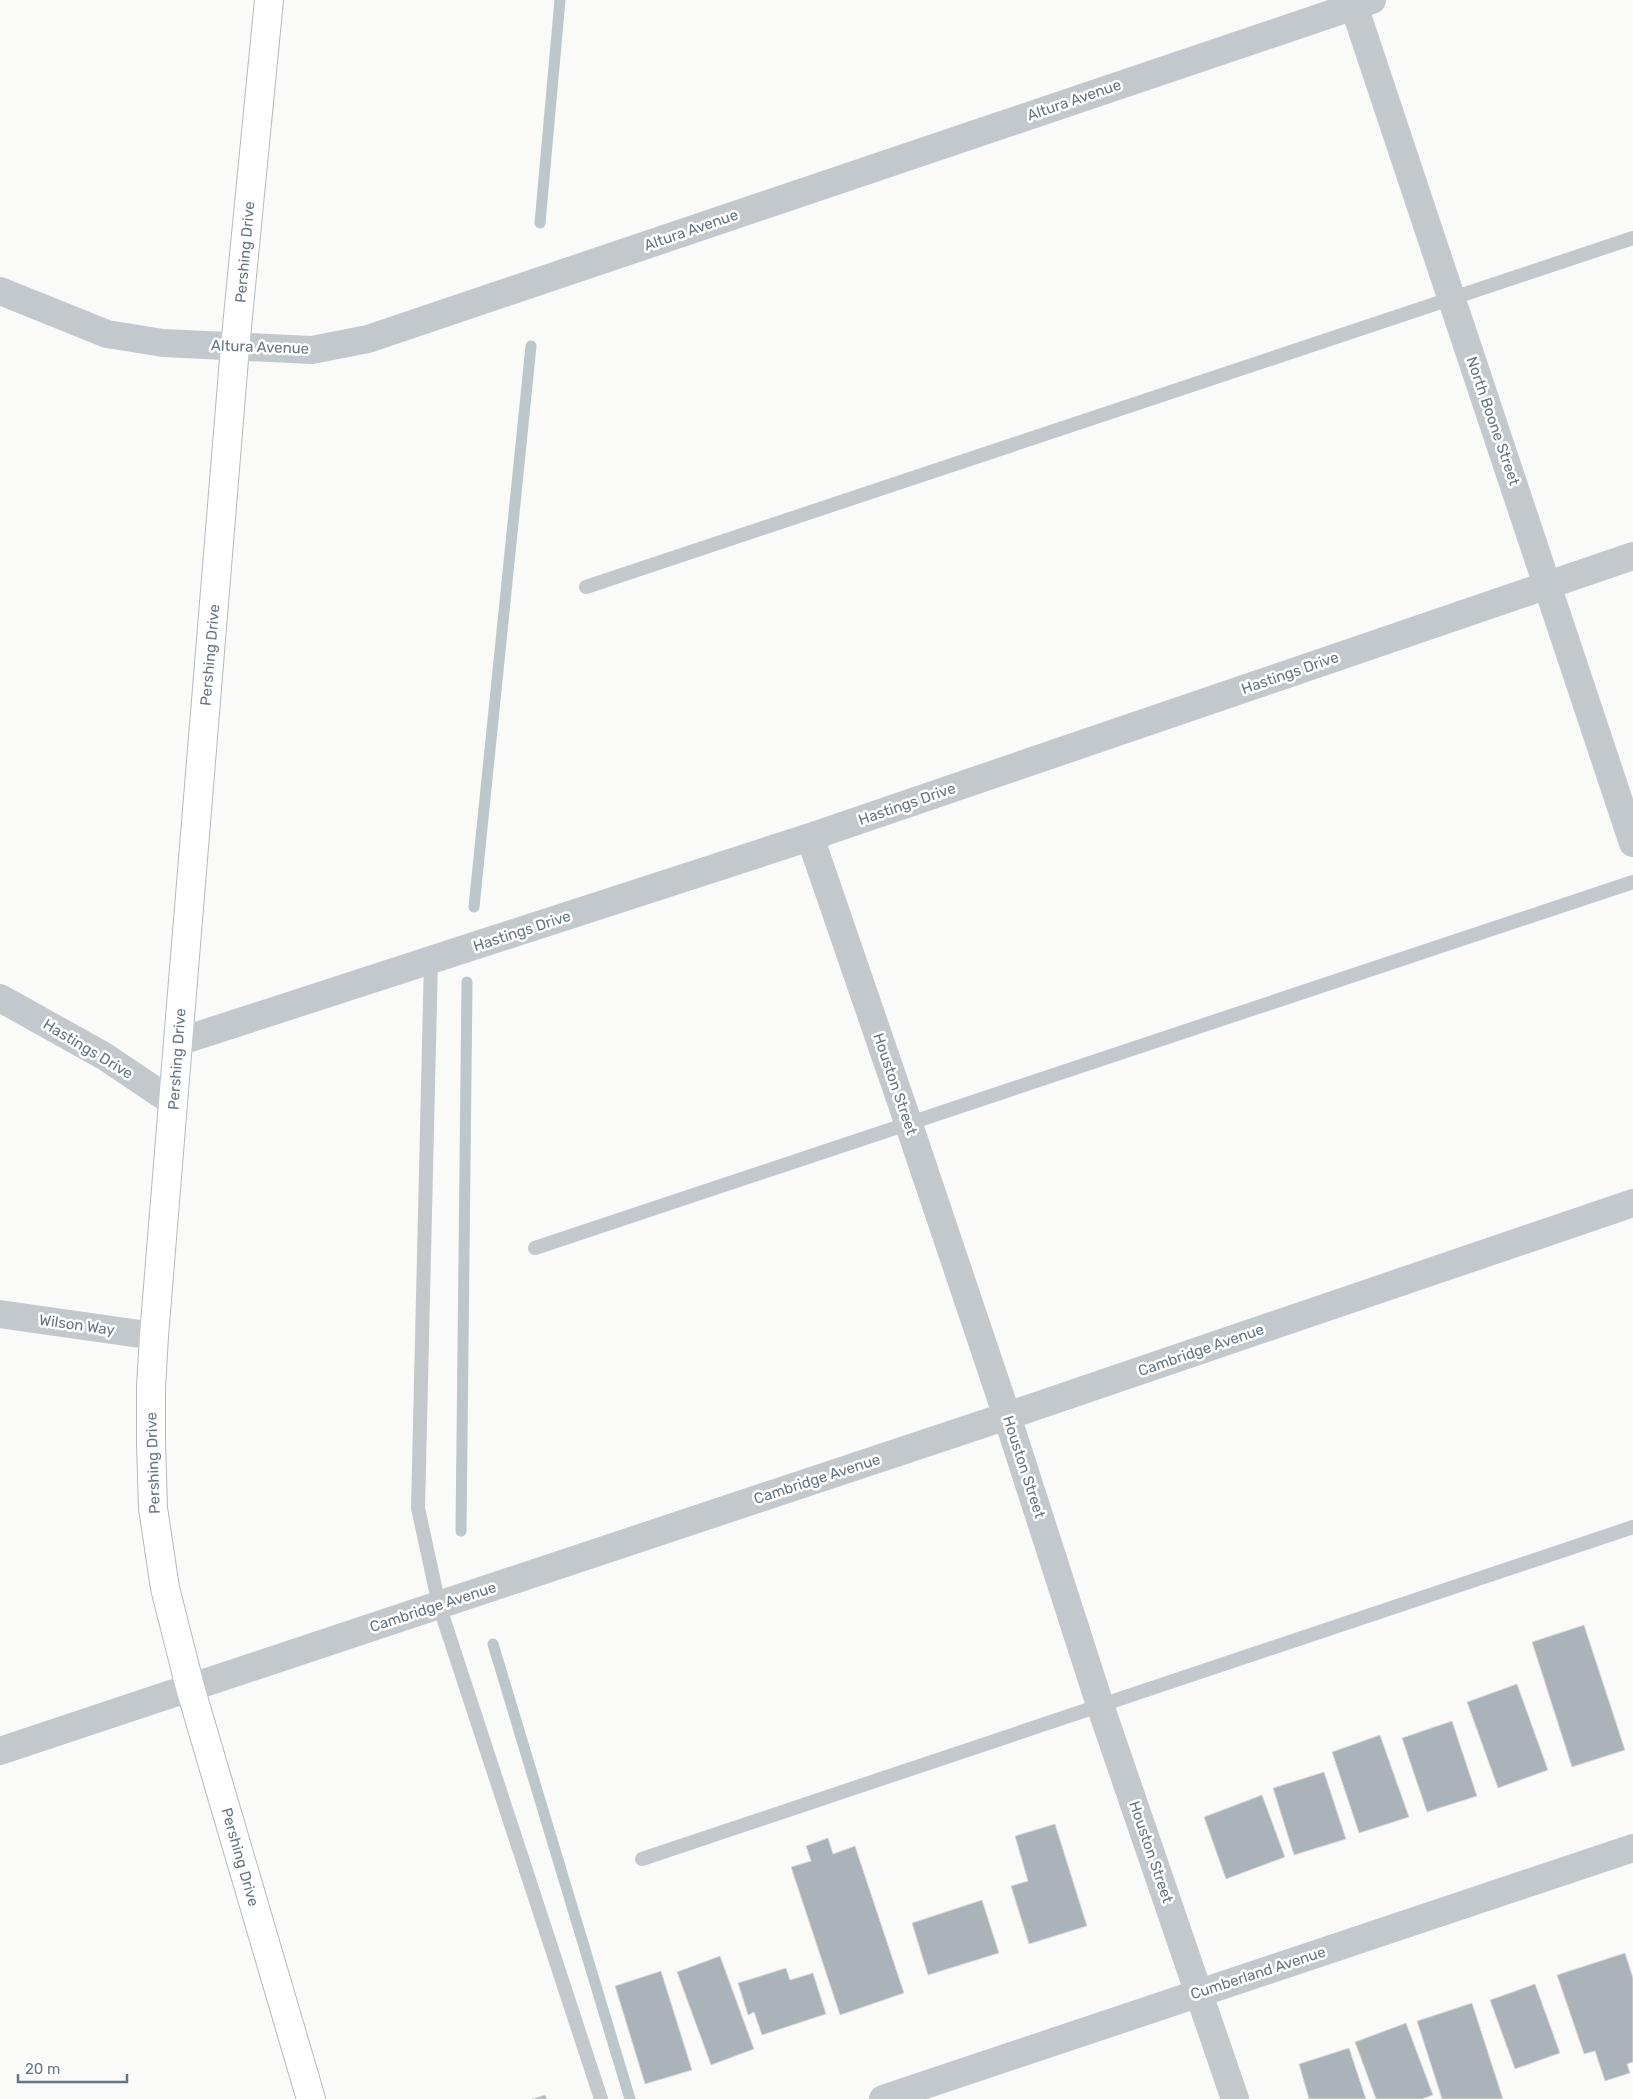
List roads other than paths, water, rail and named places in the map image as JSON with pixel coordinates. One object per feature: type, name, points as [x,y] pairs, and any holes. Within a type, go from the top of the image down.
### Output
[{"type":"main road","name":"Pershing Drive","points":[[269,0],[235,347],[154,1336],[150,1442],[153,1508],[165,1588],[190,1687],[311,2099]]},
{"type":"street","name":"Altura Avenue","points":[[0,291],[107,334],[163,343],[312,350],[368,339],[1359,2]]},
{"type":"street","name":"North Boone Street","points":[[1359,2],[1452,299],[1633,843]]},
{"type":"street","name":"Hastings Drive","points":[[178,1042],[810,837],[1633,556]]},
{"type":"street","name":"Houston Street","points":[[810,837],[1007,1416],[1100,1706],[1235,2099]]},
{"type":"street","name":"Hastings Drive","points":[[0,998],[104,1056],[174,1103]]},
{"type":"street","name":"Cambridge Avenue","points":[[0,1751],[1007,1416],[1633,1203]]},
{"type":"street","name":"Wilson Way","points":[[0,1314],[154,1336]]},
{"type":"street","name":"Cumberland Avenue","points":[[883,2099],[1633,1848]]},
{"type":"lane","points":[[586,587],[1633,238]]},
{"type":"lane","points":[[535,1248],[908,1122],[1633,882]]},
{"type":"lane","points":[[431,960],[418,1508],[438,1605],[600,2099]]},
{"type":"lane","points":[[642,1859],[1633,1527]]},
{"type":"waterway","points":[[540,223],[560,0]]},
{"type":"waterway","points":[[474,907],[531,346]]},
{"type":"waterway","points":[[461,1531],[467,982]]},
{"type":"waterway","points":[[493,1644],[630,2099]]}]
